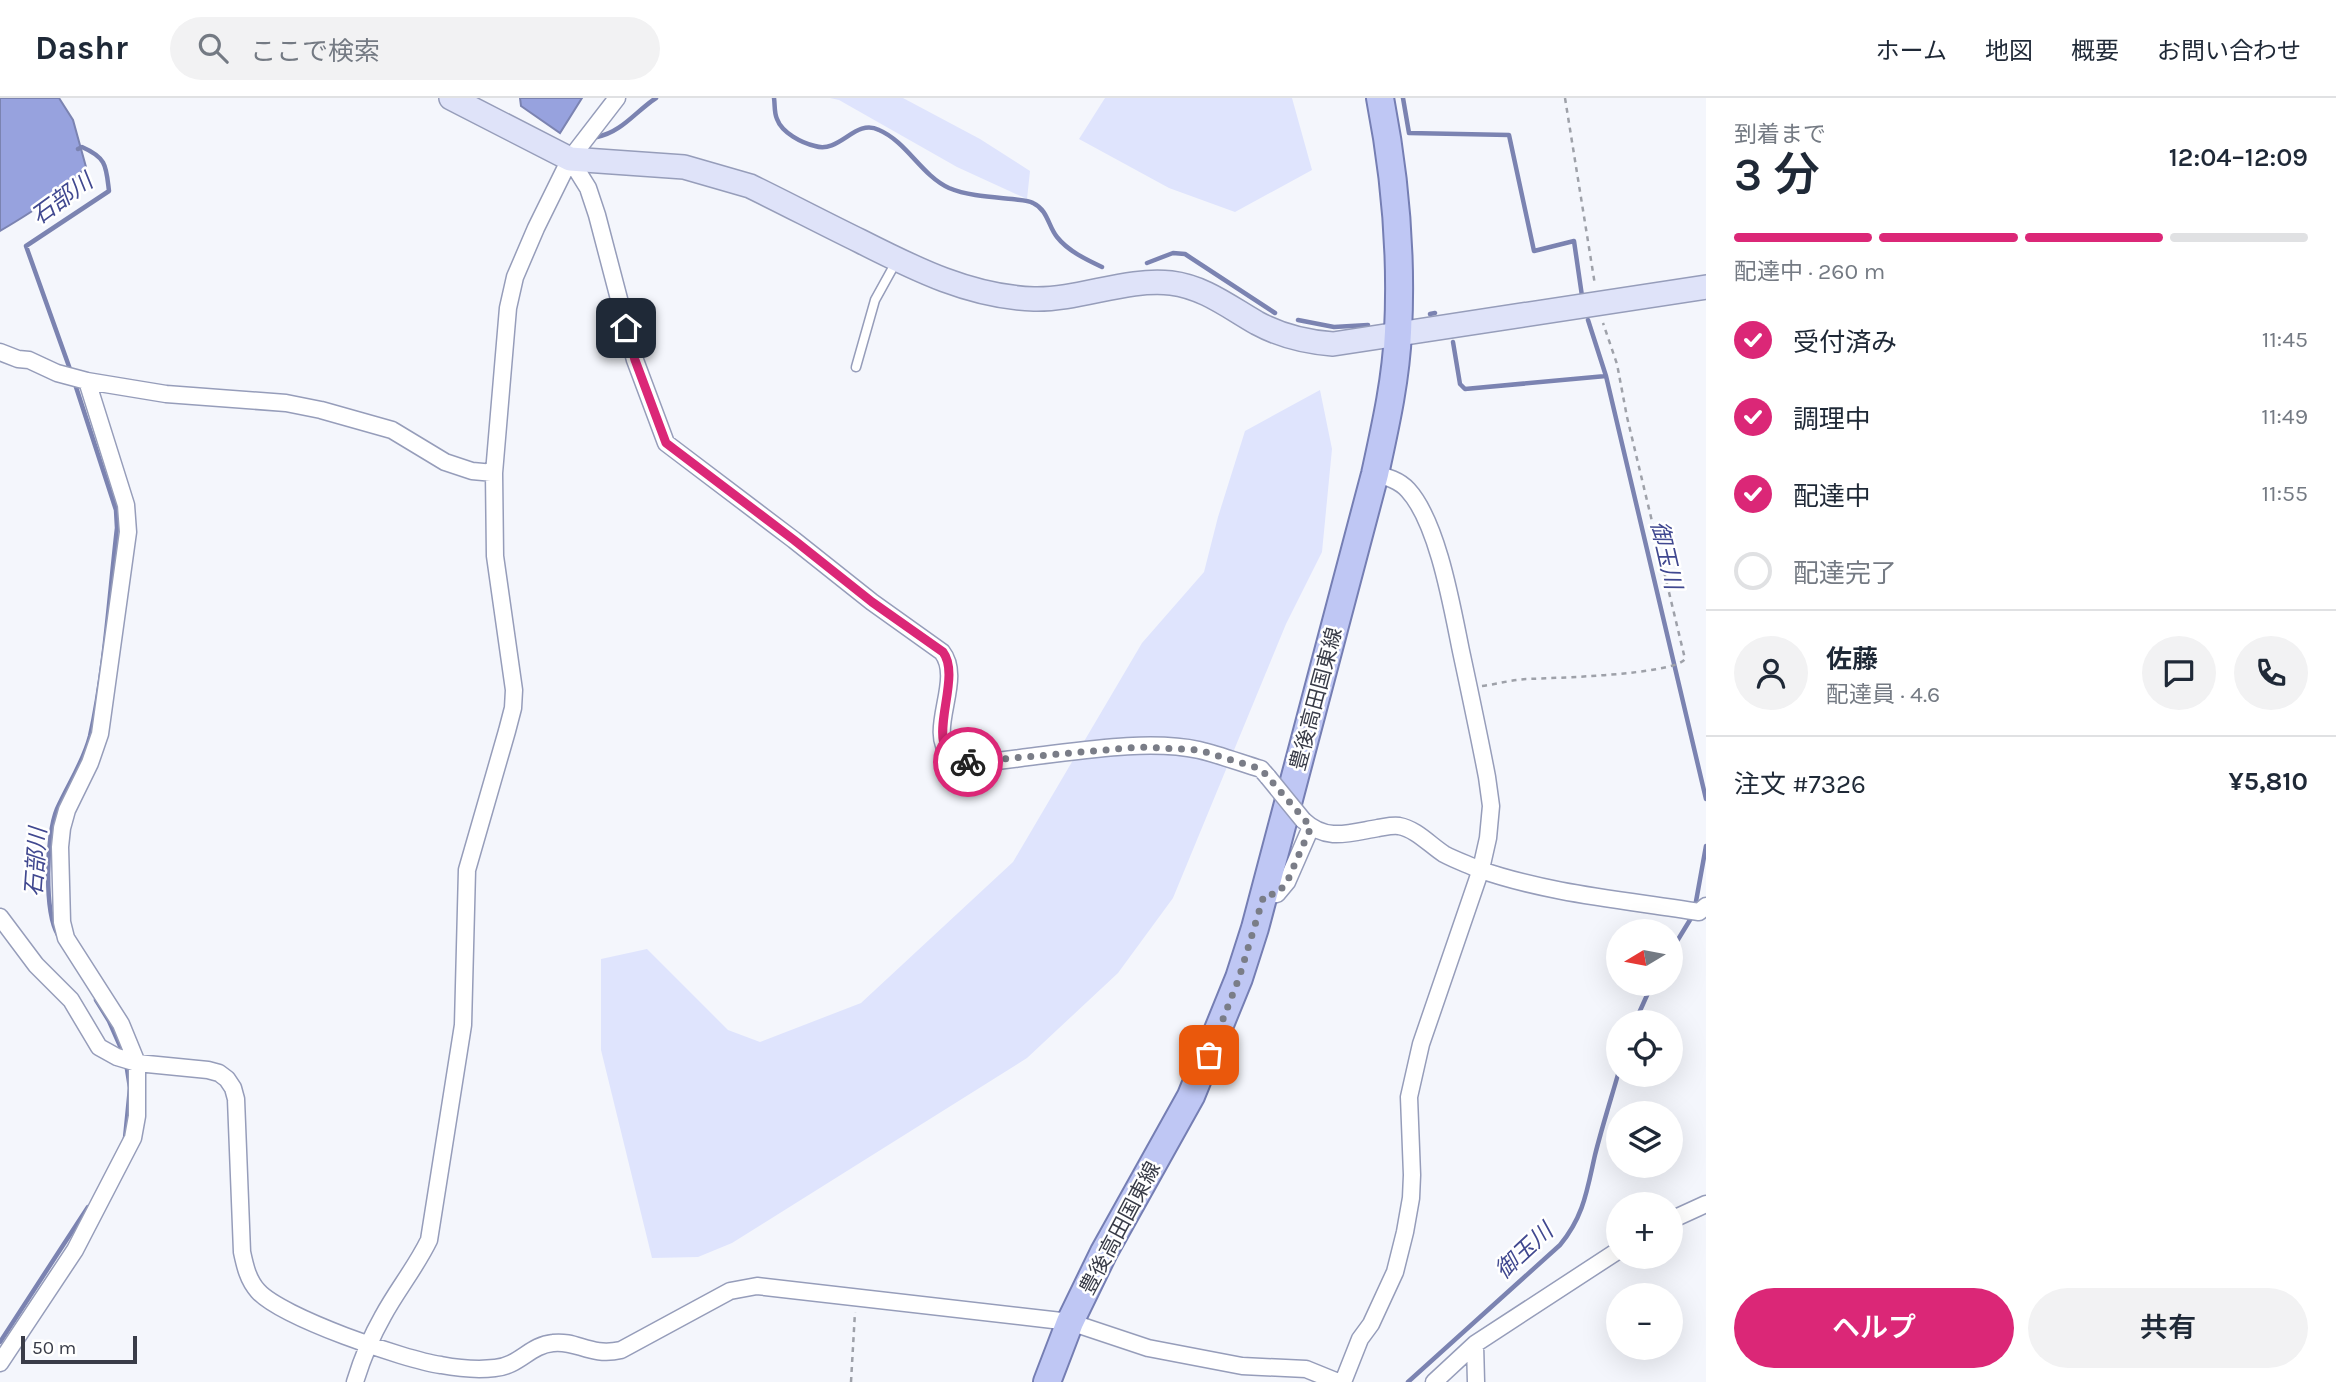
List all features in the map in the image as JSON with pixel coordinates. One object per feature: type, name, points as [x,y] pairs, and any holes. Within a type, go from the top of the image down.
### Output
[{"type":"main road","name":"豊後高田国東線","points":[[1047,1382],[1070,1322],[1104,1252],[1191,1096],[1239,978],[1264,895],[1375,474],[1386,423],[1398,334],[1400,260],[1395,191],[1380,98]]},
{"type":"street","points":[[451,98],[570,159],[684,167],[728,178],[750,186],[943,281],[1014,298],[1061,297],[1151,284],[1179,285],[1208,294],[1278,332],[1314,343],[1356,342],[1706,287]]},
{"type":"street","points":[[355,1382],[383,1314],[422,1256],[429,1240],[463,1025],[467,870],[513,708],[513,671],[495,556],[494,473],[504,339],[510,298],[515,277],[536,228],[570,159],[617,98]]},
{"type":"street","points":[[570,159],[588,188],[635,360],[666,443],[872,602],[943,652],[950,670],[942,732],[945,748],[956,761],[978,762],[1095,750],[1175,747],[1199,750],[1261,769],[1307,824],[1321,832],[1334,834],[1395,825],[1408,828],[1445,854],[1481,869],[1569,893],[1698,909]]},
{"type":"street","points":[[0,352],[87,381],[166,394],[286,403],[321,410],[392,430],[445,463],[472,471],[494,473]]},
{"type":"street","points":[[0,1363],[75,1250],[133,1138],[137,1115],[121,1024],[66,938],[60,907],[62,828],[67,810],[90,763],[100,734],[128,532],[126,505],[87,381]]},
{"type":"street","points":[[0,917],[36,965],[71,1000],[99,1047],[127,1060],[208,1070],[227,1079],[236,1100],[242,1252],[247,1275],[257,1291],[291,1315],[369,1344],[440,1365],[494,1368],[513,1364],[538,1347],[550,1343],[562,1343],[606,1353],[621,1350],[730,1291],[757,1286],[1070,1322],[1148,1348],[1242,1366],[1306,1369],[1340,1382],[1395,1272],[1411,1198],[1409,1097],[1421,1044],[1481,869],[1491,806],[1450,598],[1432,535],[1408,489],[1387,477],[1375,474]]},
{"type":"street","points":[[1264,895],[1277,894],[1287,882],[1307,824]]},
{"type":"street","points":[[1683,1215],[1706,1204]]},
{"type":"street","points":[[1433,1382],[1475,1344],[1606,1258]]},
{"type":"street","points":[[1475,1344],[1476,1382]]},
{"type":"lane","points":[[856,367],[875,300],[897,260]]},
{"type":"path","points":[[1469,688],[1522,680],[1665,668],[1681,664],[1685,659],[1627,417],[1617,364],[1599,304],[1586,240],[1565,98]]},
{"type":"path","points":[[851,1382],[856,1298]]},
{"type":"shaded area","points":[[830,98],[903,98],[980,139],[1030,171],[1027,199],[957,167],[839,100]]},
{"type":"shaded area","points":[[1105,98],[1292,98],[1312,170],[1235,212],[1169,188],[1079,139]]},
{"type":"shaded area","points":[[1320,390],[1332,449],[1322,552],[1286,624],[1173,898],[1118,973],[1027,1058],[732,1243],[698,1257],[652,1258],[601,1050],[601,959],[647,949],[728,1030],[760,1042],[861,1003],[1013,862],[1142,643],[1204,572],[1245,431]]},
{"type":"water","points":[[0,98],[59,98],[73,120],[86,167],[35,210],[0,231]]},
{"type":"water","points":[[520,98],[582,98],[560,133],[521,106]]},
{"type":"waterway","points":[[597,137],[614,131],[656,98]]},
{"type":"waterway","points":[[774,98],[775,114],[780,124],[799,140],[824,147],[862,129],[879,130],[898,142],[930,175],[949,188],[1031,202],[1038,206],[1061,242],[1078,255],[1102,267]]},
{"type":"waterway","name":"御玉川","points":[[1403,98],[1409,133],[1509,135],[1534,251],[1574,241],[1582,296]]},
{"type":"waterway","name":"石部川","points":[[71,372],[26,246],[109,191],[106,169],[101,159],[82,147],[78,149]]},
{"type":"waterway","points":[[1147,263],[1173,253],[1185,254],[1275,313]]},
{"type":"waterway","points":[[1430,314],[1435,313]]},
{"type":"waterway","points":[[1298,320],[1334,327],[1368,325]]},
{"type":"waterway","name":"御玉川","points":[[1588,320],[1606,376],[1706,799]]},
{"type":"waterway","points":[[1453,342],[1460,384],[1465,389],[1606,376]]},
{"type":"waterway","name":"石部川","points":[[58,935],[50,909],[48,873],[53,821],[90,736],[103,658],[117,528],[116,510],[76,387]]},
{"type":"waterway","name":"御玉川","points":[[1695,907],[1706,846]]},
{"type":"waterway","name":"御玉川","points":[[1684,930],[1693,915]]},
{"type":"waterway","name":"御玉川","points":[[1640,1010],[1647,996]]},
{"type":"waterway","name":"石部川","points":[[96,1000],[124,1055]]},
{"type":"waterway","name":"石部川","points":[[125,1138],[130,1088],[126,1063]]},
{"type":"waterway","name":"御玉川","points":[[1408,1382],[1560,1245],[1568,1234],[1584,1202],[1614,1087]]},
{"type":"waterway","name":"石部川","points":[[0,1342],[88,1207]]},
{"type":"way so far","points":[[968,762],[1139,747],[1199,750],[1261,769],[1311,827],[1282,891],[1271,896],[1264,895],[1239,978],[1209,1055]]},
{"type":"route","points":[[626,328],[666,443],[947,657],[950,670],[943,740],[945,748],[956,761],[968,762]]}]
